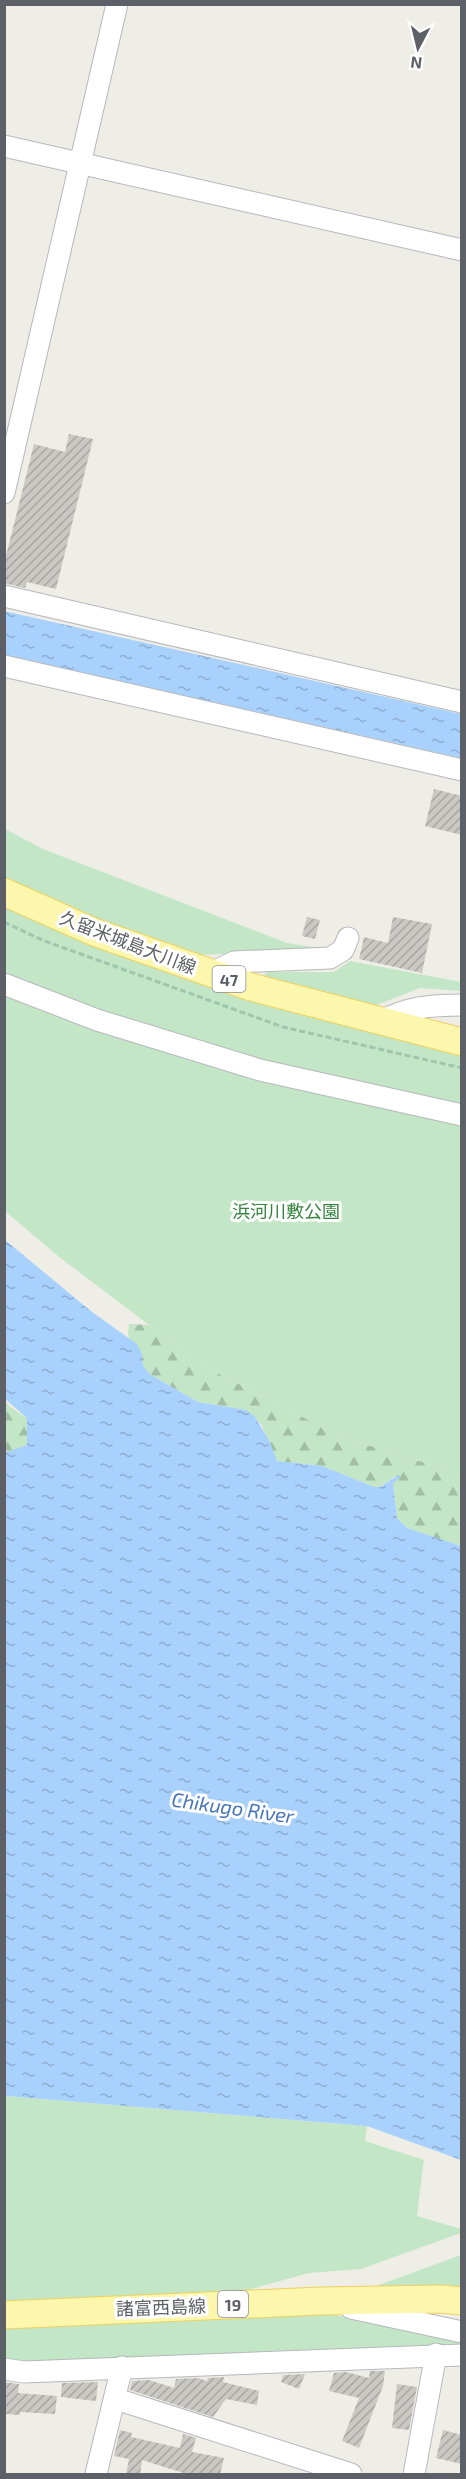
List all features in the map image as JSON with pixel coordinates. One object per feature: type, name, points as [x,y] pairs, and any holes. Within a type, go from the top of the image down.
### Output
[{"type":"main road","name":"久留米城島大川線","points":[[4,892],[94,932],[251,987],[462,1042]]},
{"type":"main road","name":"諸富西島線","points":[[4,2315],[320,2301],[441,2299],[462,2301]]},
{"type":"street","points":[[4,493],[82,164],[117,4]]},
{"type":"street","points":[[4,146],[462,250]]},
{"type":"street","points":[[4,596],[462,702]]},
{"type":"street","points":[[4,666],[462,770]]},
{"type":"street","points":[[211,973],[234,962],[330,958],[343,950],[348,938]]},
{"type":"street","points":[[4,984],[97,1020],[260,1070],[462,1115]]},
{"type":"street","points":[[380,1022],[397,1012],[429,1005],[462,1005]]},
{"type":"street","points":[[320,2301],[462,2332]]},
{"type":"street","points":[[414,2475],[436,2354]]},
{"type":"street","points":[[4,2368],[24,2372],[436,2354],[462,2355]]},
{"type":"street","points":[[96,2475],[122,2367]]},
{"type":"street","points":[[116,2399],[351,2475]]},
{"type":"green space","points":[[5,829],[43,849],[287,943],[331,950],[194,955],[77,914],[5,881]]},
{"type":"green space","name":"浜河川敷公園","points":[[5,906],[461,1054],[461,1474],[341,1437],[202,1365],[58,1256],[5,1211]]},
{"type":"green space","points":[[350,961],[461,982],[461,991],[420,988],[369,1008],[261,980],[267,972],[334,972]]},
{"type":"green space","points":[[129,1324],[149,1325],[202,1365],[341,1437],[461,1474],[461,1546],[407,1528],[397,1518],[393,1484],[399,1477],[395,1476],[380,1487],[374,1487],[322,1466],[277,1461],[261,1424],[246,1410],[198,1402],[151,1375],[143,1366],[142,1354],[128,1336]]},
{"type":"green space","points":[[4,1399],[9,1406],[27,1418],[27,1445],[5,1453]]},
{"type":"green space","points":[[4,2096],[367,2126],[365,2141],[424,2160],[417,2216],[461,2229],[461,2233],[361,2269],[309,2273],[233,2294],[5,2306]]},
{"type":"green space","points":[[461,2255],[461,2289],[357,2293]]},
{"type":"green space","points":[[320,2312],[462,2342],[461,2348],[438,2345],[24,2365],[5,2362],[5,2326]]},
{"type":"water","points":[[4,611],[461,714],[461,758],[5,655]]},
{"type":"water","name":"Chikugo River","points":[[5,1240],[92,1312],[137,1344],[142,1354],[143,1366],[151,1375],[198,1402],[246,1410],[255,1417],[269,1440],[277,1461],[322,1466],[374,1487],[380,1487],[398,1475],[400,1477],[393,1484],[397,1518],[407,1528],[461,1546],[461,2160],[367,2126],[5,2096],[4,1453],[27,1445],[27,1418],[5,1399]]},
{"type":"building","points":[[69,434],[93,439],[56,589],[27,582],[25,588],[4,583],[4,564],[34,444],[65,452]]},
{"type":"building","points":[[434,789],[462,796],[462,835],[425,826]]},
{"type":"building","points":[[307,917],[320,920],[315,939],[302,936]]},
{"type":"building","points":[[393,917],[432,924],[422,973],[359,959],[364,937],[388,943]]},
{"type":"building","points":[[370,2371],[385,2371],[383,2386],[359,2448],[342,2441],[359,2398],[329,2391],[334,2373],[346,2372],[369,2378]]},
{"type":"building","points":[[305,2374],[299,2389],[281,2382],[283,2375]]},
{"type":"building","points":[[224,2377],[223,2382],[259,2391],[257,2405],[226,2399],[213,2417],[130,2390],[132,2381],[149,2380],[174,2388],[176,2379],[198,2378],[207,2381],[208,2378]]},
{"type":"building","points":[[4,2382],[19,2384],[18,2393],[57,2396],[55,2414],[20,2412],[20,2415],[5,2414]]},
{"type":"building","points":[[98,2382],[96,2401],[61,2397],[62,2383]]},
{"type":"building","points":[[397,2384],[417,2387],[409,2430],[392,2428]]},
{"type":"building","points":[[120,2430],[132,2433],[131,2437],[180,2448],[183,2434],[196,2438],[192,2452],[224,2458],[220,2475],[190,2475],[142,2460],[140,2475],[126,2475],[129,2459],[114,2456]]},
{"type":"building","points":[[443,2430],[462,2435],[462,2464],[436,2458]]}]
